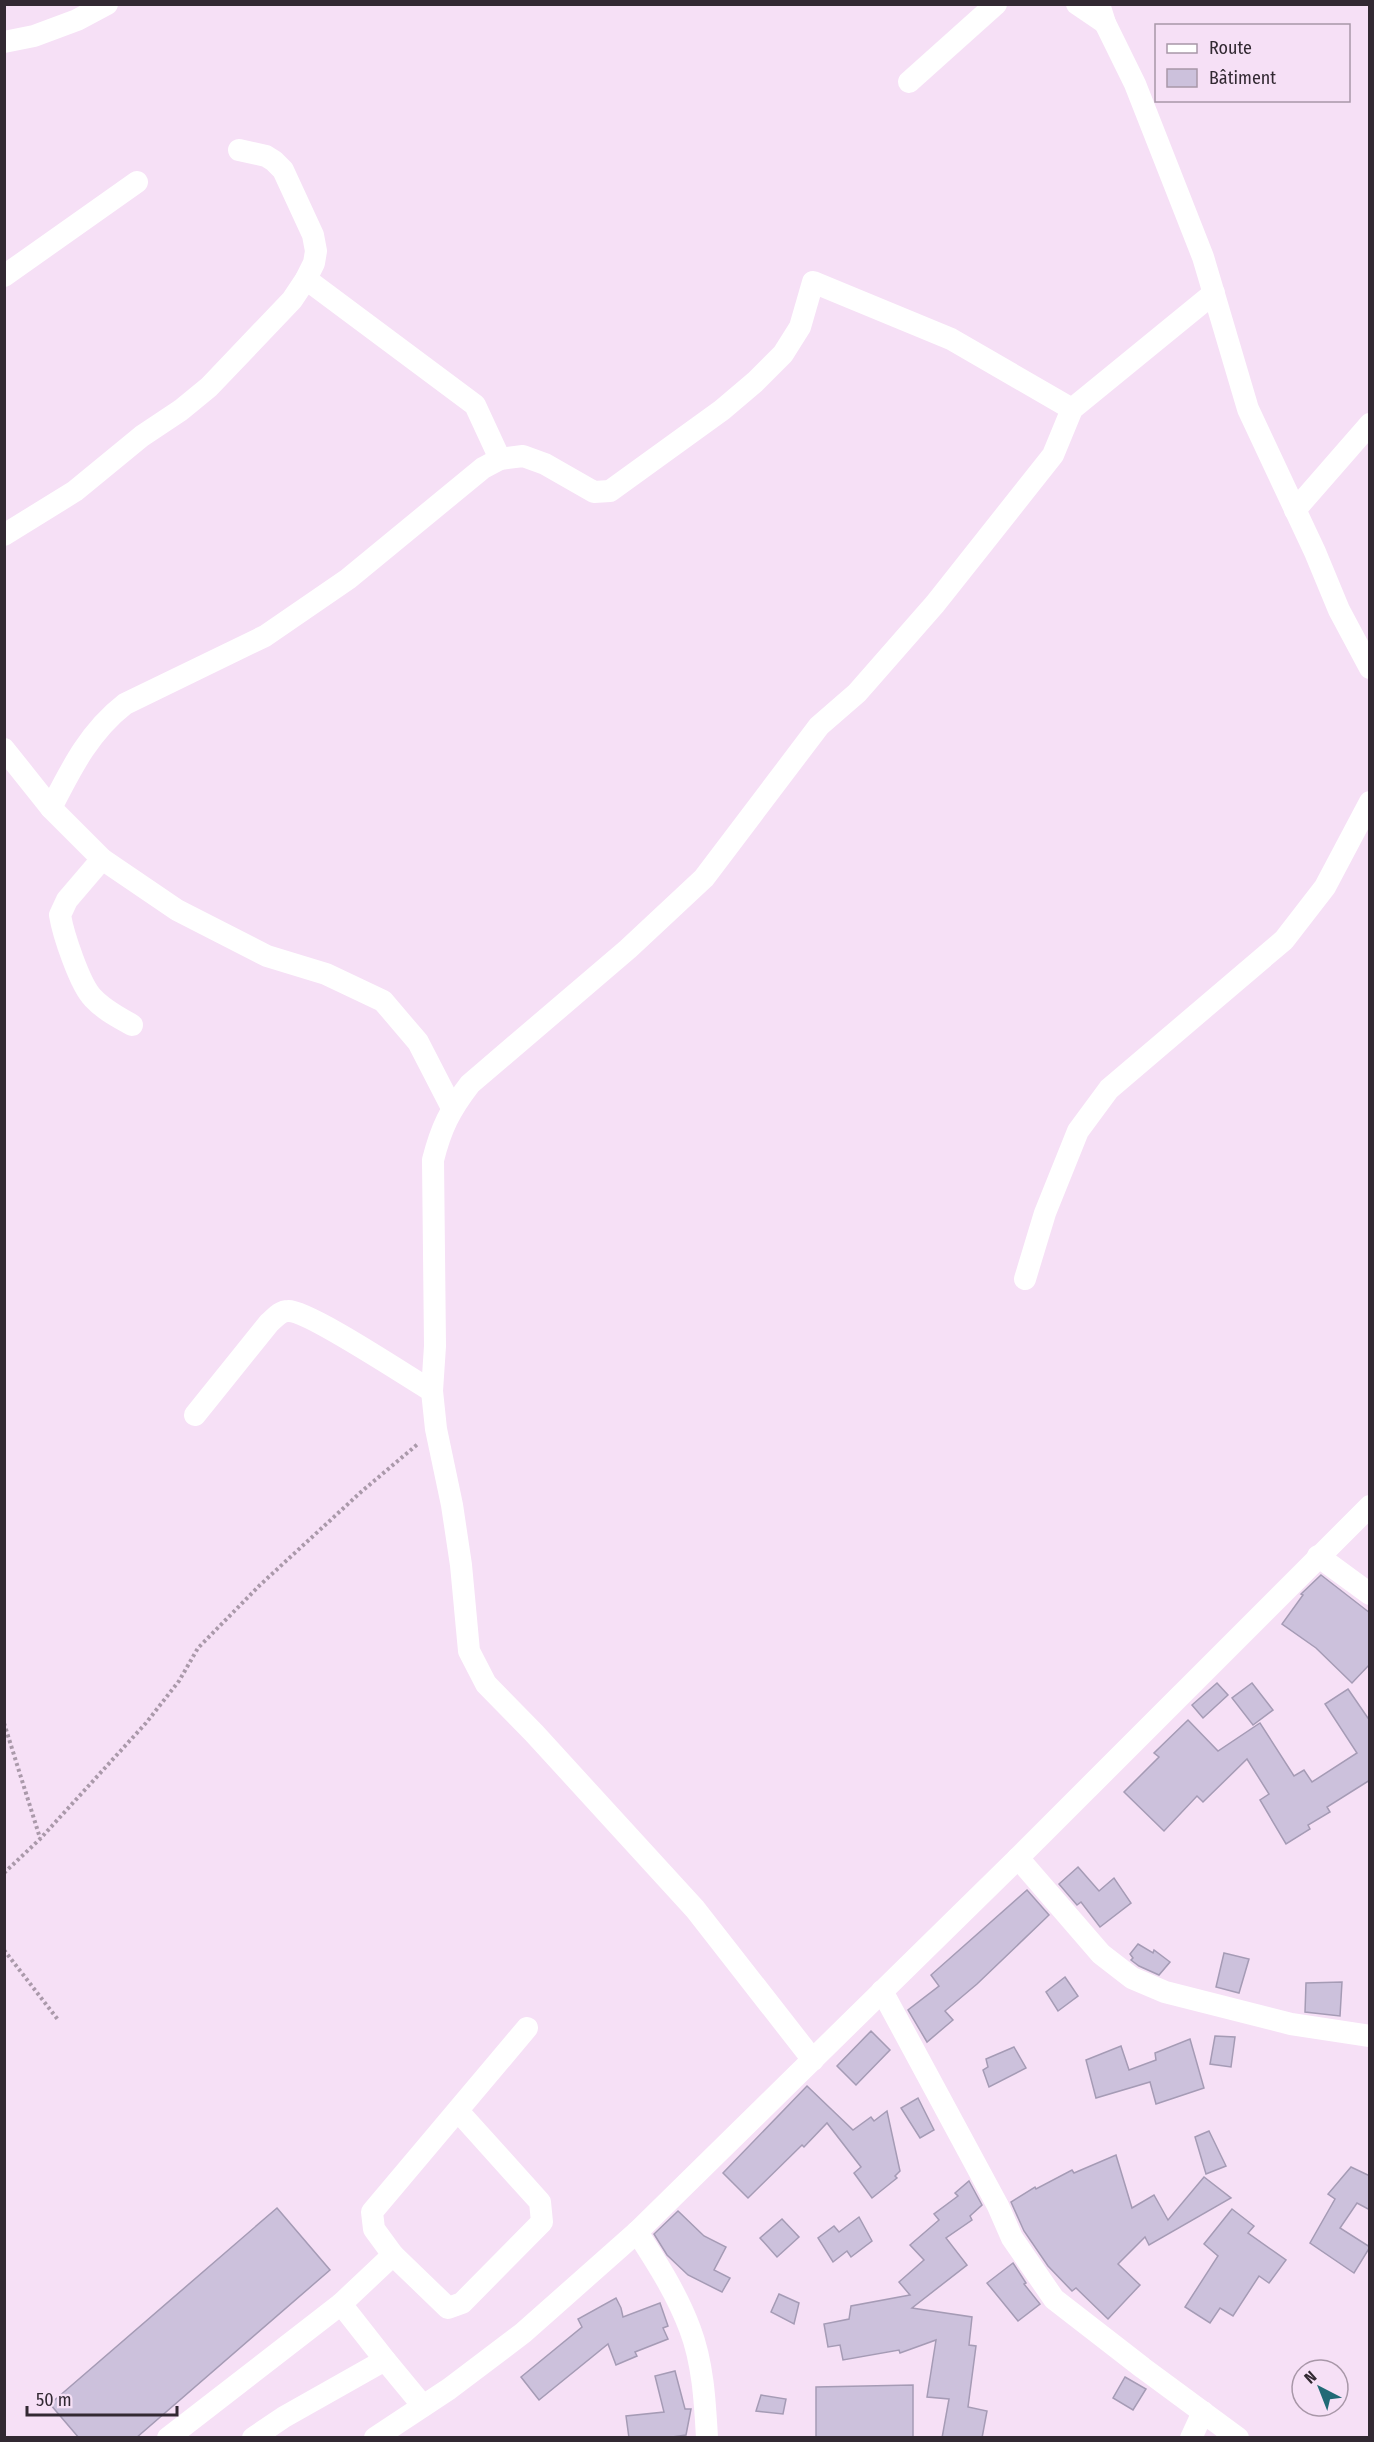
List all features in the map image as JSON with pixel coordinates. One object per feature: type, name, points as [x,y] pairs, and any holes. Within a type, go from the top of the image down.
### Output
[{"type":"street","points":[[4,42],[44,32],[77,20],[107,4]]},
{"type":"street","points":[[909,82],[996,4]]},
{"type":"street","points":[[1077,4],[1102,14],[1136,84],[1203,256],[1248,409],[1339,610],[1370,668]]},
{"type":"street","points":[[4,535],[75,491],[142,436],[181,410],[209,387],[292,300],[306,279],[314,263],[316,250],[313,235],[283,170],[274,160],[266,156],[239,150]]},
{"type":"street","points":[[4,276],[137,182]]},
{"type":"street","points":[[306,279],[475,405],[500,459]]},
{"type":"street","points":[[51,808],[78,756],[92,735],[125,704],[266,636],[348,579],[444,497],[483,468],[500,459],[523,456],[545,464],[594,492],[610,491],[722,410],[776,361],[800,327],[813,282],[951,339],[1072,410]]},
{"type":"street","points":[[813,2060],[695,1909],[534,1733],[486,1684],[470,1651],[458,1545],[436,1429],[432,1391],[435,1346],[433,1160],[440,1131],[452,1108],[470,1084],[628,949],[704,878],[819,726],[857,693],[935,604],[1053,455],[1072,410],[1214,293]]},
{"type":"street","points":[[1295,510],[1370,424]]},
{"type":"street","points":[[4,749],[51,808],[102,859],[177,910],[267,956],[326,974],[383,1001],[418,1042],[452,1108]]},
{"type":"street","points":[[1025,1279],[1045,1214],[1078,1131],[1109,1089],[1284,940],[1325,887],[1370,802]]},
{"type":"street","points":[[102,859],[67,900],[60,915],[80,978],[91,996],[105,1010],[132,1025]]},
{"type":"street","points":[[195,1415],[269,1323],[281,1312],[288,1311],[297,1312],[326,1327],[432,1391]]},
{"type":"street","points":[[375,2438],[423,2406],[523,2332],[637,2232],[1018,1858],[1370,1506]]},
{"type":"street","points":[[1318,1556],[1370,1594]]},
{"type":"street","points":[[1018,1858],[1101,1954],[1132,1978],[1165,1992],[1291,2024],[1370,2036]]},
{"type":"street","points":[[882,1991],[998,2206],[1012,2238],[1054,2299],[1238,2438]]},
{"type":"street","points":[[458,2111],[540,2202],[542,2222],[462,2303],[448,2308],[393,2255],[374,2229],[372,2212],[527,2028]]},
{"type":"street","points":[[637,2232],[669,2283],[691,2330],[704,2389],[707,2438]]},
{"type":"street","points":[[168,2438],[341,2304],[393,2255]]},
{"type":"street","points":[[341,2304],[423,2406]]},
{"type":"street","points":[[253,2438],[284,2416],[385,2360]]},
{"type":"street","points":[[1191,2438],[1203,2412]]},
{"type":"path","points":[[4,1873],[40,1839],[146,1723],[179,1681],[198,1648],[260,1585],[361,1492],[436,1429]]},
{"type":"path","points":[[4,1723],[40,1839]]},
{"type":"path","points":[[4,1950],[59,2021]]},
{"type":"building","points":[[1321,1575],[1370,1613],[1370,1664],[1352,1683],[1316,1648],[1282,1624],[1303,1595],[1301,1594]]},
{"type":"building","points":[[1217,1683],[1228,1695],[1203,1718],[1192,1705]]},
{"type":"building","points":[[1252,1683],[1273,1710],[1253,1725],[1232,1698]]},
{"type":"building","points":[[1348,1689],[1370,1721],[1370,1780],[1327,1807],[1330,1812],[1308,1825],[1310,1829],[1286,1844],[1260,1800],[1269,1794],[1247,1759],[1203,1802],[1197,1796],[1164,1831],[1124,1792],[1159,1757],[1154,1753],[1188,1720],[1218,1751],[1260,1723],[1294,1776],[1304,1770],[1312,1782],[1357,1753],[1325,1704]]},
{"type":"building","points":[[1078,1867],[1099,1891],[1114,1878],[1131,1903],[1100,1927],[1081,1902],[1077,1905],[1059,1884]]},
{"type":"building","points":[[1027,1890],[1049,1915],[977,1984],[945,2011],[953,2020],[927,2042],[908,2010],[939,1986],[931,1975]]},
{"type":"building","points":[[1138,1944],[1153,1953],[1154,1950],[1170,1962],[1159,1975],[1131,1960],[1133,1958],[1130,1954]]},
{"type":"building","points":[[1224,1953],[1249,1959],[1239,1993],[1216,1987]]},
{"type":"building","points":[[1065,1977],[1078,1996],[1058,2011],[1046,1992]]},
{"type":"building","points":[[1342,1982],[1340,2016],[1305,2012],[1306,1983]]},
{"type":"building","points":[[871,2031],[890,2050],[856,2085],[837,2066]]},
{"type":"building","points":[[1215,2036],[1235,2037],[1231,2067],[1210,2064]]},
{"type":"building","points":[[1190,2039],[1204,2088],[1156,2104],[1150,2082],[1096,2098],[1086,2060],[1121,2046],[1129,2070],[1156,2060],[1155,2053]]},
{"type":"building","points":[[1014,2047],[1026,2068],[989,2087],[983,2070],[988,2067],[986,2059]]},
{"type":"building","points":[[807,2086],[853,2130],[871,2117],[874,2121],[887,2111],[900,2171],[895,2176],[897,2178],[872,2198],[854,2173],[861,2167],[827,2123],[748,2198],[723,2173]]},
{"type":"building","points":[[918,2098],[934,2130],[920,2138],[901,2108]]},
{"type":"building","points":[[1209,2131],[1226,2166],[1206,2174],[1195,2137]]},
{"type":"building","points":[[1116,2155],[1132,2208],[1154,2195],[1168,2220],[1204,2177],[1231,2198],[1149,2245],[1145,2237],[1118,2264],[1140,2285],[1108,2319],[1076,2288],[1072,2291],[1048,2266],[1024,2231],[1011,2202],[1035,2187],[1036,2189],[1072,2170],[1074,2173]]},
{"type":"building","points":[[1351,2167],[1370,2176],[1370,2210],[1357,2203],[1340,2228],[1370,2247],[1354,2273],[1310,2243],[1335,2199],[1328,2194]]},
{"type":"building","points":[[969,2181],[982,2205],[970,2216],[972,2220],[946,2238],[967,2265],[912,2308],[972,2317],[969,2345],[976,2346],[968,2407],[987,2411],[982,2438],[942,2438],[949,2399],[927,2397],[936,2340],[900,2353],[899,2350],[843,2360],[840,2345],[828,2347],[824,2324],[849,2319],[851,2306],[910,2295],[899,2282],[924,2260],[910,2245],[939,2220],[934,2214],[958,2196],[955,2193]]},
{"type":"building","points":[[277,2208],[330,2270],[136,2438],[79,2438],[50,2404]]},
{"type":"building","points":[[1232,2209],[1254,2226],[1248,2233],[1286,2260],[1269,2283],[1259,2276],[1233,2316],[1220,2308],[1210,2323],[1185,2307],[1218,2256],[1204,2244]]},
{"type":"building","points":[[678,2211],[704,2236],[726,2247],[714,2270],[730,2278],[722,2292],[688,2275],[667,2255],[654,2234]]},
{"type":"building","points":[[859,2217],[872,2241],[851,2257],[847,2251],[833,2262],[818,2238],[834,2226],[839,2232]]},
{"type":"building","points":[[782,2219],[799,2237],[777,2257],[760,2238]]},
{"type":"building","points":[[1013,2263],[1026,2283],[1024,2284],[1040,2304],[1018,2321],[987,2283]]},
{"type":"building","points":[[779,2294],[799,2303],[794,2324],[771,2312]]},
{"type":"building","points":[[616,2298],[623,2317],[660,2303],[668,2326],[663,2328],[668,2339],[635,2352],[637,2356],[616,2365],[608,2344],[539,2400],[521,2377],[582,2327],[578,2319]]},
{"type":"building","points":[[675,2371],[685,2409],[691,2409],[686,2435],[665,2438],[629,2438],[626,2416],[664,2412],[655,2376]]},
{"type":"building","points":[[1125,2377],[1146,2389],[1133,2410],[1113,2398]]},
{"type":"building","points":[[913,2385],[913,2438],[816,2438],[816,2387]]},
{"type":"building","points":[[761,2395],[786,2399],[783,2414],[756,2411]]}]
